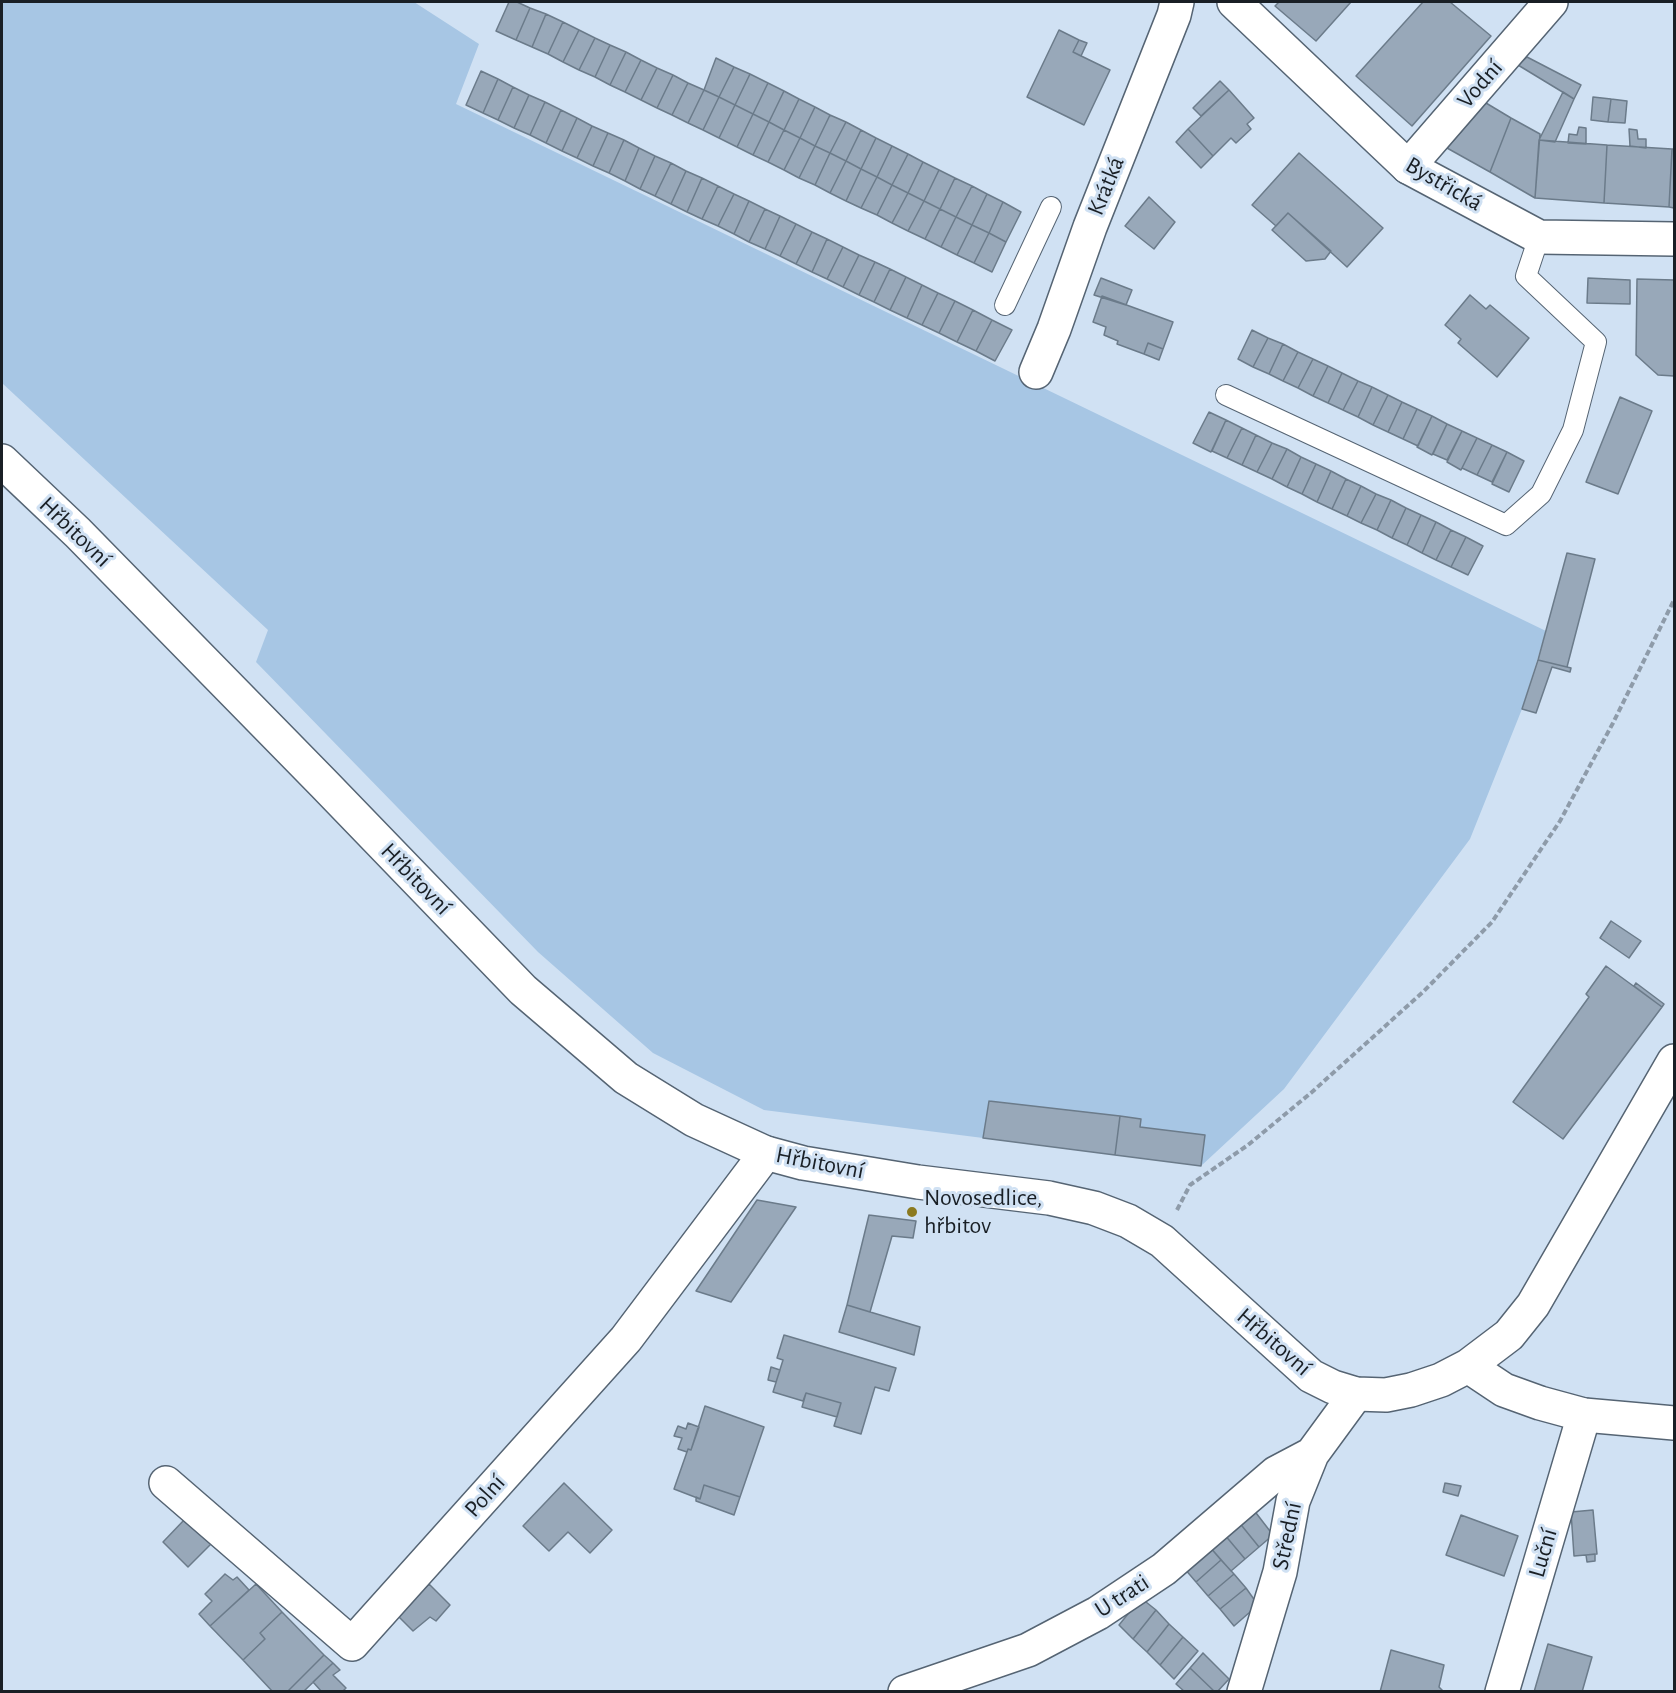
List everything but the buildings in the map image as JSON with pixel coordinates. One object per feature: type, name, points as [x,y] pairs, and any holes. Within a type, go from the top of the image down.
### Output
[{"type":"street","name":"Krátká","points":[[1036,372],[1054,329],[1090,227],[1174,15],[1177,2]]},
{"type":"street","name":"Bystřická","points":[[1234,2],[1408,167],[1539,237],[1674,239]]},
{"type":"street","name":"Vodní","points":[[1408,167],[1551,2]]},
{"type":"street","name":"Hřbitovní","points":[[2,461],[103,558],[524,990],[626,1078],[694,1120],[766,1153],[803,1162],[918,1182],[1049,1198],[1094,1208],[1128,1221],[1162,1241],[1311,1376],[1333,1387],[1356,1394],[1386,1395],[1411,1390],[1441,1380],[1468,1366],[1509,1335],[1533,1305],[1674,1061]]},
{"type":"street","name":"Polní","points":[[166,1483],[352,1644],[626,1340],[766,1153]]},
{"type":"street","points":[[1468,1366],[1504,1390],[1540,1403],[1584,1415],[1674,1424]]},
{"type":"street","name":"Střední","points":[[1244,1692],[1280,1572],[1293,1501],[1312,1454],[1356,1394]]},
{"type":"street","name":"Luční","points":[[1502,1692],[1584,1415]]},
{"type":"street","name":"U trati","points":[[905,1692],[986,1679],[1028,1650],[1098,1613],[1164,1569],[1276,1473],[1312,1454]]},
{"type":"lane","points":[[1005,305],[1051,207]]},
{"type":"lane","points":[[1226,395],[1506,525],[1541,494],[1573,430],[1596,342],[1526,276],[1539,237]]},
{"type":"path","points":[[1162,1241],[1190,1185],[1248,1145],[1312,1092],[1423,992],[1492,922],[1560,821],[1613,723],[1674,600]]},
{"type":"shaded area","points":[[2,2],[414,2],[479,44],[456,104],[1546,631],[1522,709],[1470,839],[1284,1089],[1201,1166],[1205,1135],[1140,1127],[1141,1119],[989,1101],[983,1138],[764,1110],[653,1053],[538,952],[256,662],[268,630],[2,383]]},
{"type":"place","name":"Novosedlice, hřbitov","points":[[912,1212]]}]
